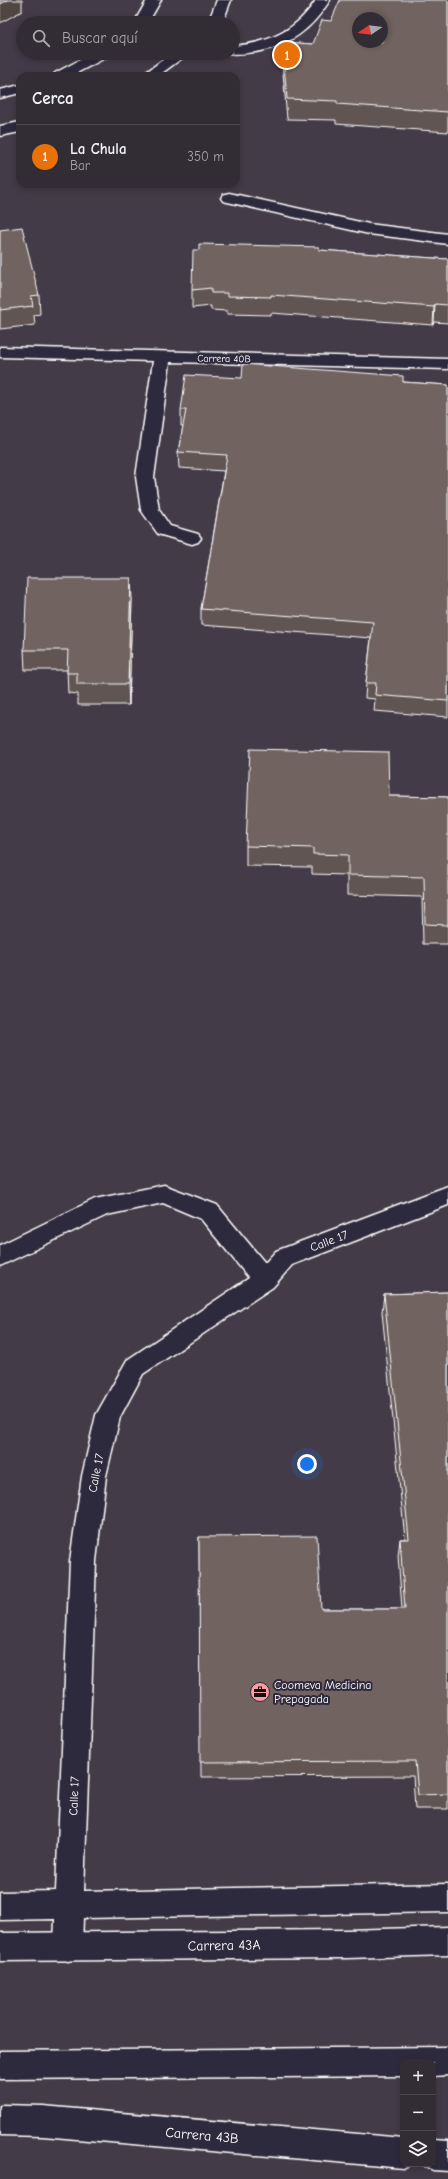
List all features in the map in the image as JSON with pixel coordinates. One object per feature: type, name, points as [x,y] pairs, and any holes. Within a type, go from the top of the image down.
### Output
[{"type":"street","points":[[145,16],[154,0]]},
{"type":"street","points":[[218,16],[224,0]]},
{"type":"street","points":[[240,49],[269,46],[286,40],[317,12],[323,0]]},
{"type":"street","points":[[68,72],[91,60]]},
{"type":"street","points":[[154,72],[172,60]]},
{"type":"street","points":[[0,94],[16,90]]},
{"type":"street","points":[[0,131],[16,128]]},
{"type":"street","points":[[229,198],[369,229],[448,239]]},
{"type":"street","name":"Carrera 40B","points":[[0,352],[448,364]]},
{"type":"street","points":[[162,357],[145,477],[150,510],[164,530],[192,538]]},
{"type":"street","points":[[0,1256],[103,1206],[164,1194],[210,1212],[265,1280]]},
{"type":"street","name":"Calle 17","points":[[68,1947],[83,1561],[94,1476],[108,1415],[135,1367],[265,1280],[284,1258],[448,1195]]},
{"type":"street","points":[[0,1906],[448,1898]]},
{"type":"street","name":"Carrera 43A","points":[[0,1947],[347,1944],[448,1941]]},
{"type":"street","points":[[0,2065],[448,2061]]},
{"type":"street","name":"Carrera 43B","points":[[0,2120],[42,2121],[400,2152]]},
{"type":"street","points":[[436,2155],[448,2156]]},
{"type":"building","points":[[0,0],[8,0],[0,4]]},
{"type":"building","points":[[340,0],[448,0],[448,112],[337,104],[337,101],[287,99],[282,42],[313,44],[322,20],[331,21]]},
{"type":"building","points":[[22,227],[39,295],[31,296],[33,306],[0,310],[0,230]]},
{"type":"building","points":[[199,244],[319,247],[319,250],[448,259],[448,305],[435,304],[434,307],[271,295],[271,297],[227,296],[227,293],[211,293],[211,288],[192,290],[193,250],[199,250]]},
{"type":"building","points":[[243,364],[403,376],[403,382],[448,385],[448,701],[375,695],[376,683],[366,683],[373,622],[201,609],[227,455],[178,452],[186,410],[181,410],[186,375],[242,378]]},
{"type":"building","points":[[27,578],[131,578],[128,684],[77,684],[77,673],[67,673],[68,650],[24,650]]},
{"type":"building","points":[[250,749],[388,752],[389,796],[448,797],[448,925],[425,924],[424,877],[348,875],[348,855],[313,854],[313,848],[246,846]]},
{"type":"building","points":[[448,1292],[448,1794],[418,1795],[415,1761],[200,1762],[199,1537],[317,1536],[321,1609],[405,1609],[400,1539],[409,1539],[384,1294]]},
{"type":"place","name":"La Chula","points":[[287,55]]},
{"type":"place","name":"Coomeva Medicina Prepagada","points":[[260,1692]]}]
